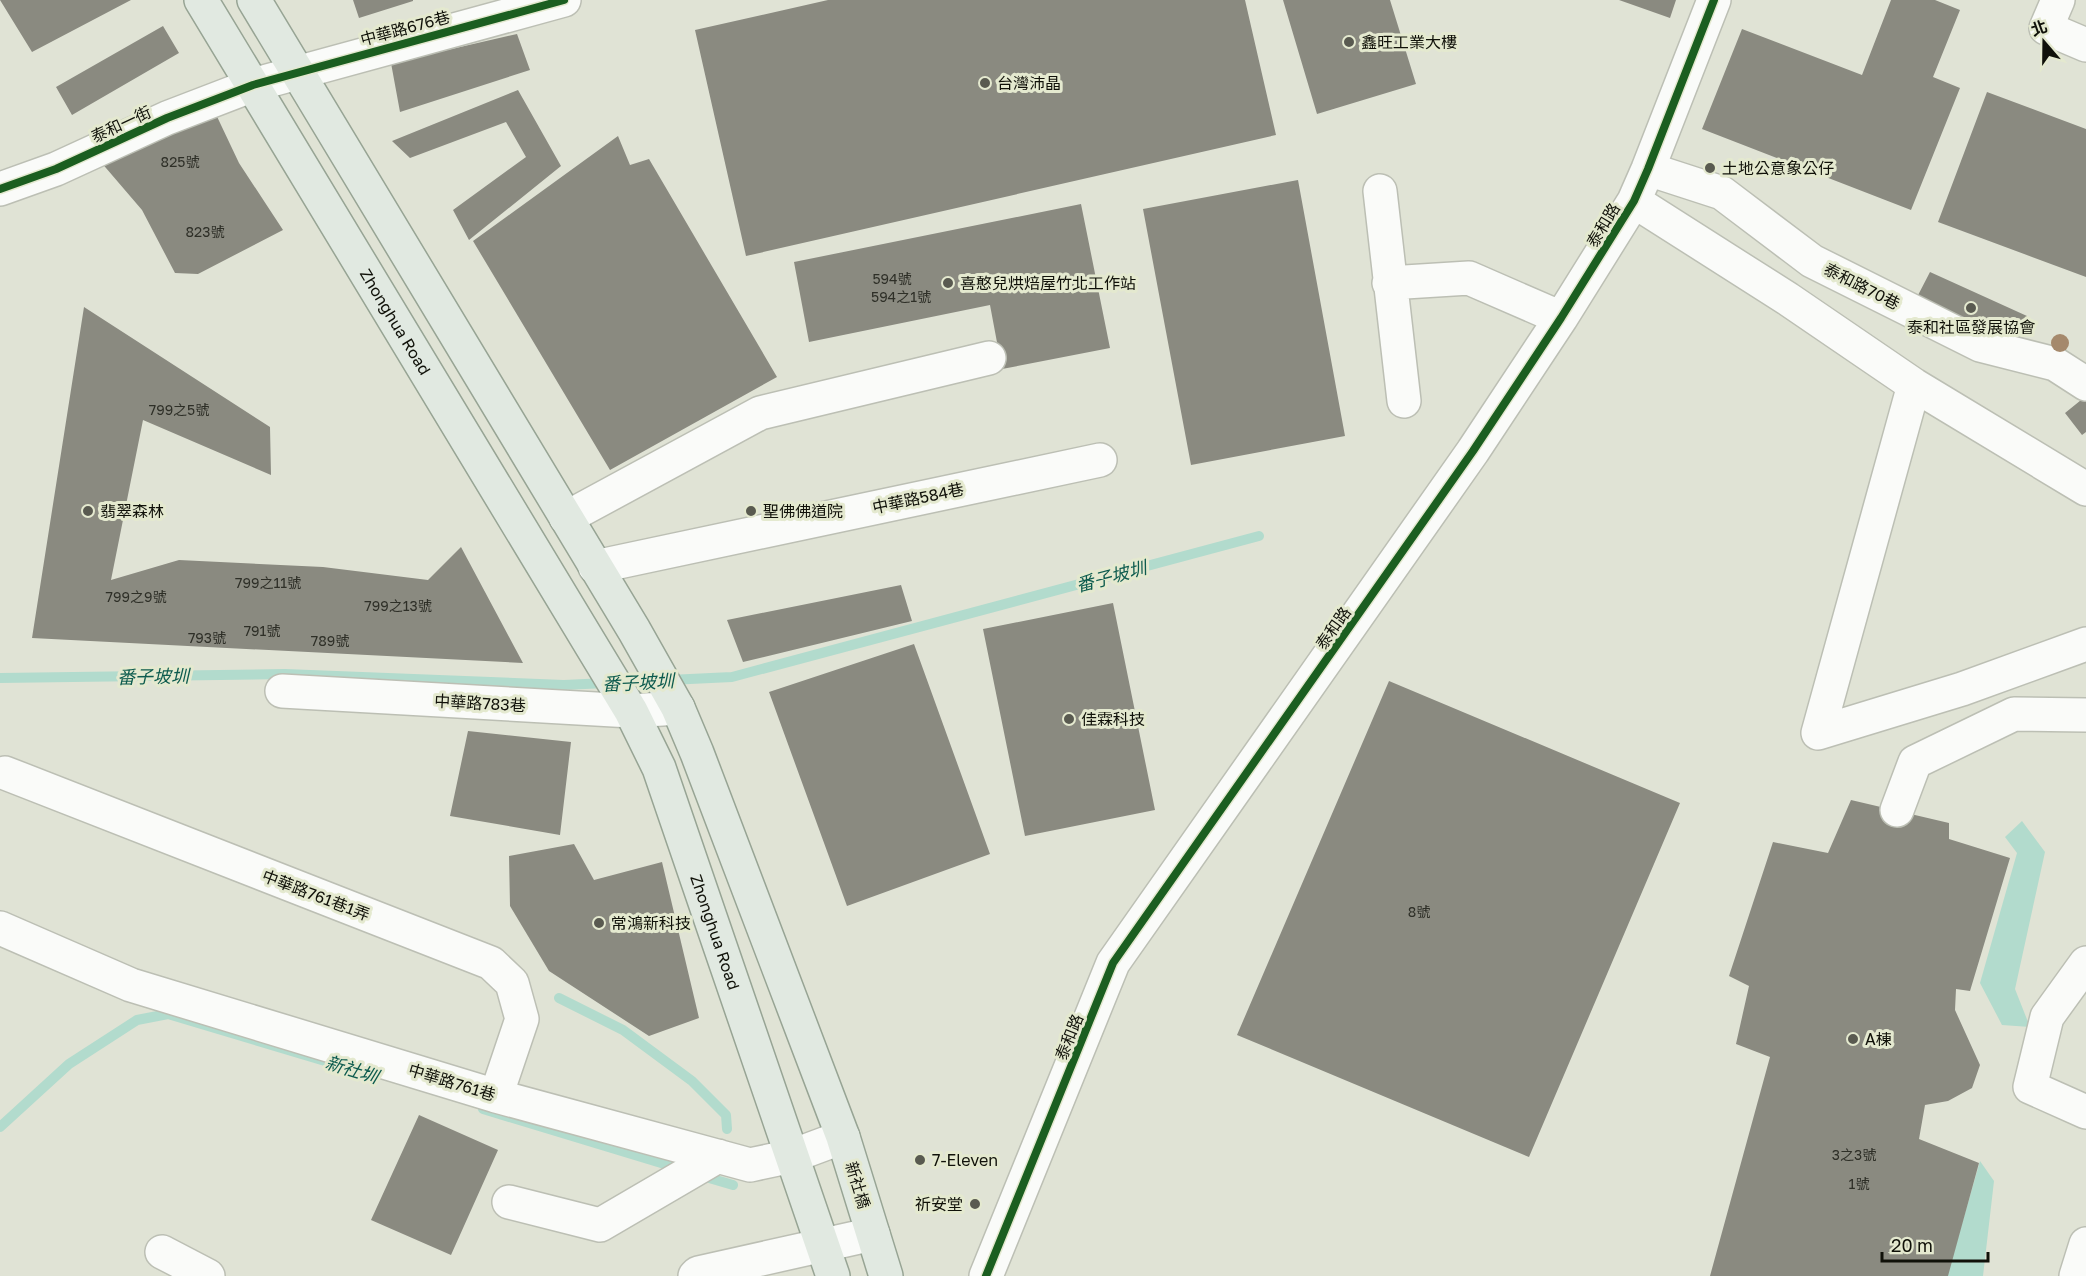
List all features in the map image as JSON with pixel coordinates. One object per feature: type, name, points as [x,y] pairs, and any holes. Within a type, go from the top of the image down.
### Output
[{"type":"main road","name":"Zhonghua Road","points":[[201,0],[631,711],[659,768],[792,1156]]},
{"type":"main road","points":[[254,0],[634,630],[678,708],[843,1137]]},
{"type":"main road","name":"新社橋","points":[[843,1137],[873,1234]]},
{"type":"main road","points":[[792,1156],[833,1276]]},
{"type":"main road","points":[[873,1234],[886,1276]]},
{"type":"street","name":"中華路676巷","points":[[254,85],[564,0]]},
{"type":"street","name":"泰和路","points":[[986,1276],[1113,963],[1467,460],[1561,318],[1634,201],[1714,0]]},
{"type":"street","points":[[2058,0],[2046,28],[2086,45]]},
{"type":"street","name":"泰和一街","points":[[0,189],[56,169],[167,118],[254,85]]},
{"type":"street","name":"泰和路70巷","points":[[1648,169],[1722,193],[1812,261],[1980,345],[2055,364],[2086,384]]},
{"type":"street","points":[[1380,191],[1404,401]]},
{"type":"street","points":[[1634,201],[1788,299],[1914,385],[2086,489]]},
{"type":"street","points":[[1389,283],[1469,278],[1561,318]]},
{"type":"street","points":[[566,518],[760,413],[989,358]]},
{"type":"street","points":[[1914,385],[1818,733],[1962,689],[2086,644]]},
{"type":"street","name":"中華路584巷","points":[[595,567],[1100,460]]},
{"type":"street","name":"中華路783巷","points":[[282,691],[631,711],[678,708]]},
{"type":"street","points":[[1897,810],[1915,762],[2013,714],[2086,715]]},
{"type":"street","name":"中華路761巷1弄","points":[[5,773],[491,963],[512,983],[522,1019],[496,1096]]},
{"type":"street","name":"中華路761巷","points":[[0,928],[131,985],[496,1096],[750,1165],[792,1156],[843,1137]]},
{"type":"street","points":[[2086,963],[2047,1017],[2030,1087],[2086,1112]]},
{"type":"street","points":[[509,1202],[600,1225],[718,1156]]},
{"type":"street","points":[[695,1276],[698,1273],[873,1234]]},
{"type":"street","points":[[2076,1276],[2086,1244]]},
{"type":"street","points":[[162,1252],[208,1276]]},
{"type":"water","points":[[2022,821],[2045,852],[2015,989],[2030,1027],[2002,1025],[1980,983],[2017,853],[2005,837]]},
{"type":"water","points":[[1980,1161],[1994,1181],[1983,1276],[1947,1276]]},
{"type":"building","points":[[0,0],[131,0],[32,52]]},
{"type":"building","points":[[353,0],[413,0],[413,1],[359,18]]},
{"type":"building","name":"台灣沛晶","points":[[828,0],[1245,0],[1276,135],[746,256],[695,30]]},
{"type":"building","name":"鑫旺工業大樓","points":[[1283,0],[1390,0],[1416,84],[1317,114]]},
{"type":"building","points":[[1619,0],[1676,0],[1670,18]]},
{"type":"building","points":[[1891,0],[1935,0],[1960,10],[1933,77],[1960,88],[1911,210],[1702,129],[1742,29],[1862,75]]},
{"type":"building","points":[[163,26],[179,53],[72,115],[56,87]]},
{"type":"building","points":[[517,34],[530,70],[400,112],[391,63]]},
{"type":"building","points":[[518,90],[561,166],[469,240],[453,210],[526,157],[506,122],[410,158],[392,141]]},
{"type":"building","points":[[1987,92],[2086,129],[2086,277],[1938,222]]},
{"type":"building","points":[[212,106],[239,163],[283,230],[198,274],[175,273],[142,210],[100,161]]},
{"type":"building","points":[[618,136],[630,165],[649,159],[777,377],[610,470],[473,241]]},
{"type":"building","points":[[1298,180],[1345,436],[1191,465],[1143,209]]},
{"type":"building","name":"喜憨兒烘焙屋竹北工作站","points":[[1081,204],[1110,348],[1002,369],[990,305],[809,342],[794,262]]},
{"type":"building","name":"泰和社區發展協會","points":[[1930,272],[2027,316],[2015,345],[1915,301]]},
{"type":"building","name":"翡翠森林","points":[[84,307],[270,427],[271,475],[143,420],[111,580],[179,560],[323,567],[428,580],[461,547],[523,663],[32,638]]},
{"type":"building","points":[[2086,396],[2086,432],[2082,435],[2065,413]]},
{"type":"building","points":[[901,585],[912,621],[743,662],[727,620]]},
{"type":"building","name":"佳霖科技","points":[[1113,603],[1155,810],[1025,836],[983,629]]},
{"type":"building","points":[[914,644],[990,854],[847,906],[769,692]]},
{"type":"building","points":[[1389,681],[1680,803],[1529,1157],[1237,1035]]},
{"type":"building","points":[[468,731],[571,742],[560,835],[450,816]]},
{"type":"building","name":"A棟","points":[[1851,800],[1949,823],[1949,839],[2010,858],[1970,991],[1956,989],[1955,1010],[1980,1065],[1972,1088],[1948,1101],[1925,1105],[1919,1139],[1979,1163],[1948,1276],[1710,1276],[1770,1057],[1736,1044],[1749,986],[1729,976],[1773,842],[1828,853]]},
{"type":"building","name":"常鴻新科技","points":[[574,844],[594,880],[662,862],[699,1018],[649,1036],[549,971],[510,906],[509,856]]},
{"type":"building","points":[[419,1115],[498,1150],[451,1255],[371,1220]]},
{"type":"waterway","name":"番子坡圳","points":[[0,678],[285,674],[564,685],[732,677],[1259,536]]},
{"type":"waterway","points":[[559,998],[623,1030],[692,1081],[726,1115],[727,1129]]},
{"type":"waterway","name":"新社圳","points":[[0,1127],[69,1064],[137,1020],[168,1014],[325,1061]]},
{"type":"waterway","name":"新社圳","points":[[483,1109],[681,1169]]},
{"type":"waterway","name":"新社圳","points":[[699,1175],[733,1185]]},
{"type":"cycle path","points":[[0,189],[56,169],[167,118],[253,85],[564,0]]},
{"type":"cycle path","points":[[986,1276],[1113,963],[1473,451],[1561,318],[1634,201],[1714,0]]},
{"type":"place","name":"鑫旺工業大樓","points":[[1349,42]]},
{"type":"place","name":"台灣沛晶","points":[[985,83]]},
{"type":"place","name":"土地公意象公仔","points":[[1710,168]]},
{"type":"place","name":"喜憨兒烘焙屋竹北工作站","points":[[948,283]]},
{"type":"place","name":"泰和社區發展協會","points":[[1971,308]]},
{"type":"place","name":"翡翠森林","points":[[88,511]]},
{"type":"place","name":"聖佛佛道院","points":[[751,511]]},
{"type":"place","name":"佳霖科技","points":[[1069,719]]},
{"type":"place","name":"常鴻新科技","points":[[599,923]]},
{"type":"place","name":"A棟","points":[[1853,1039]]},
{"type":"place","name":"7-Eleven","points":[[920,1160]]},
{"type":"place","name":"祈安堂","points":[[975,1204]]}]
